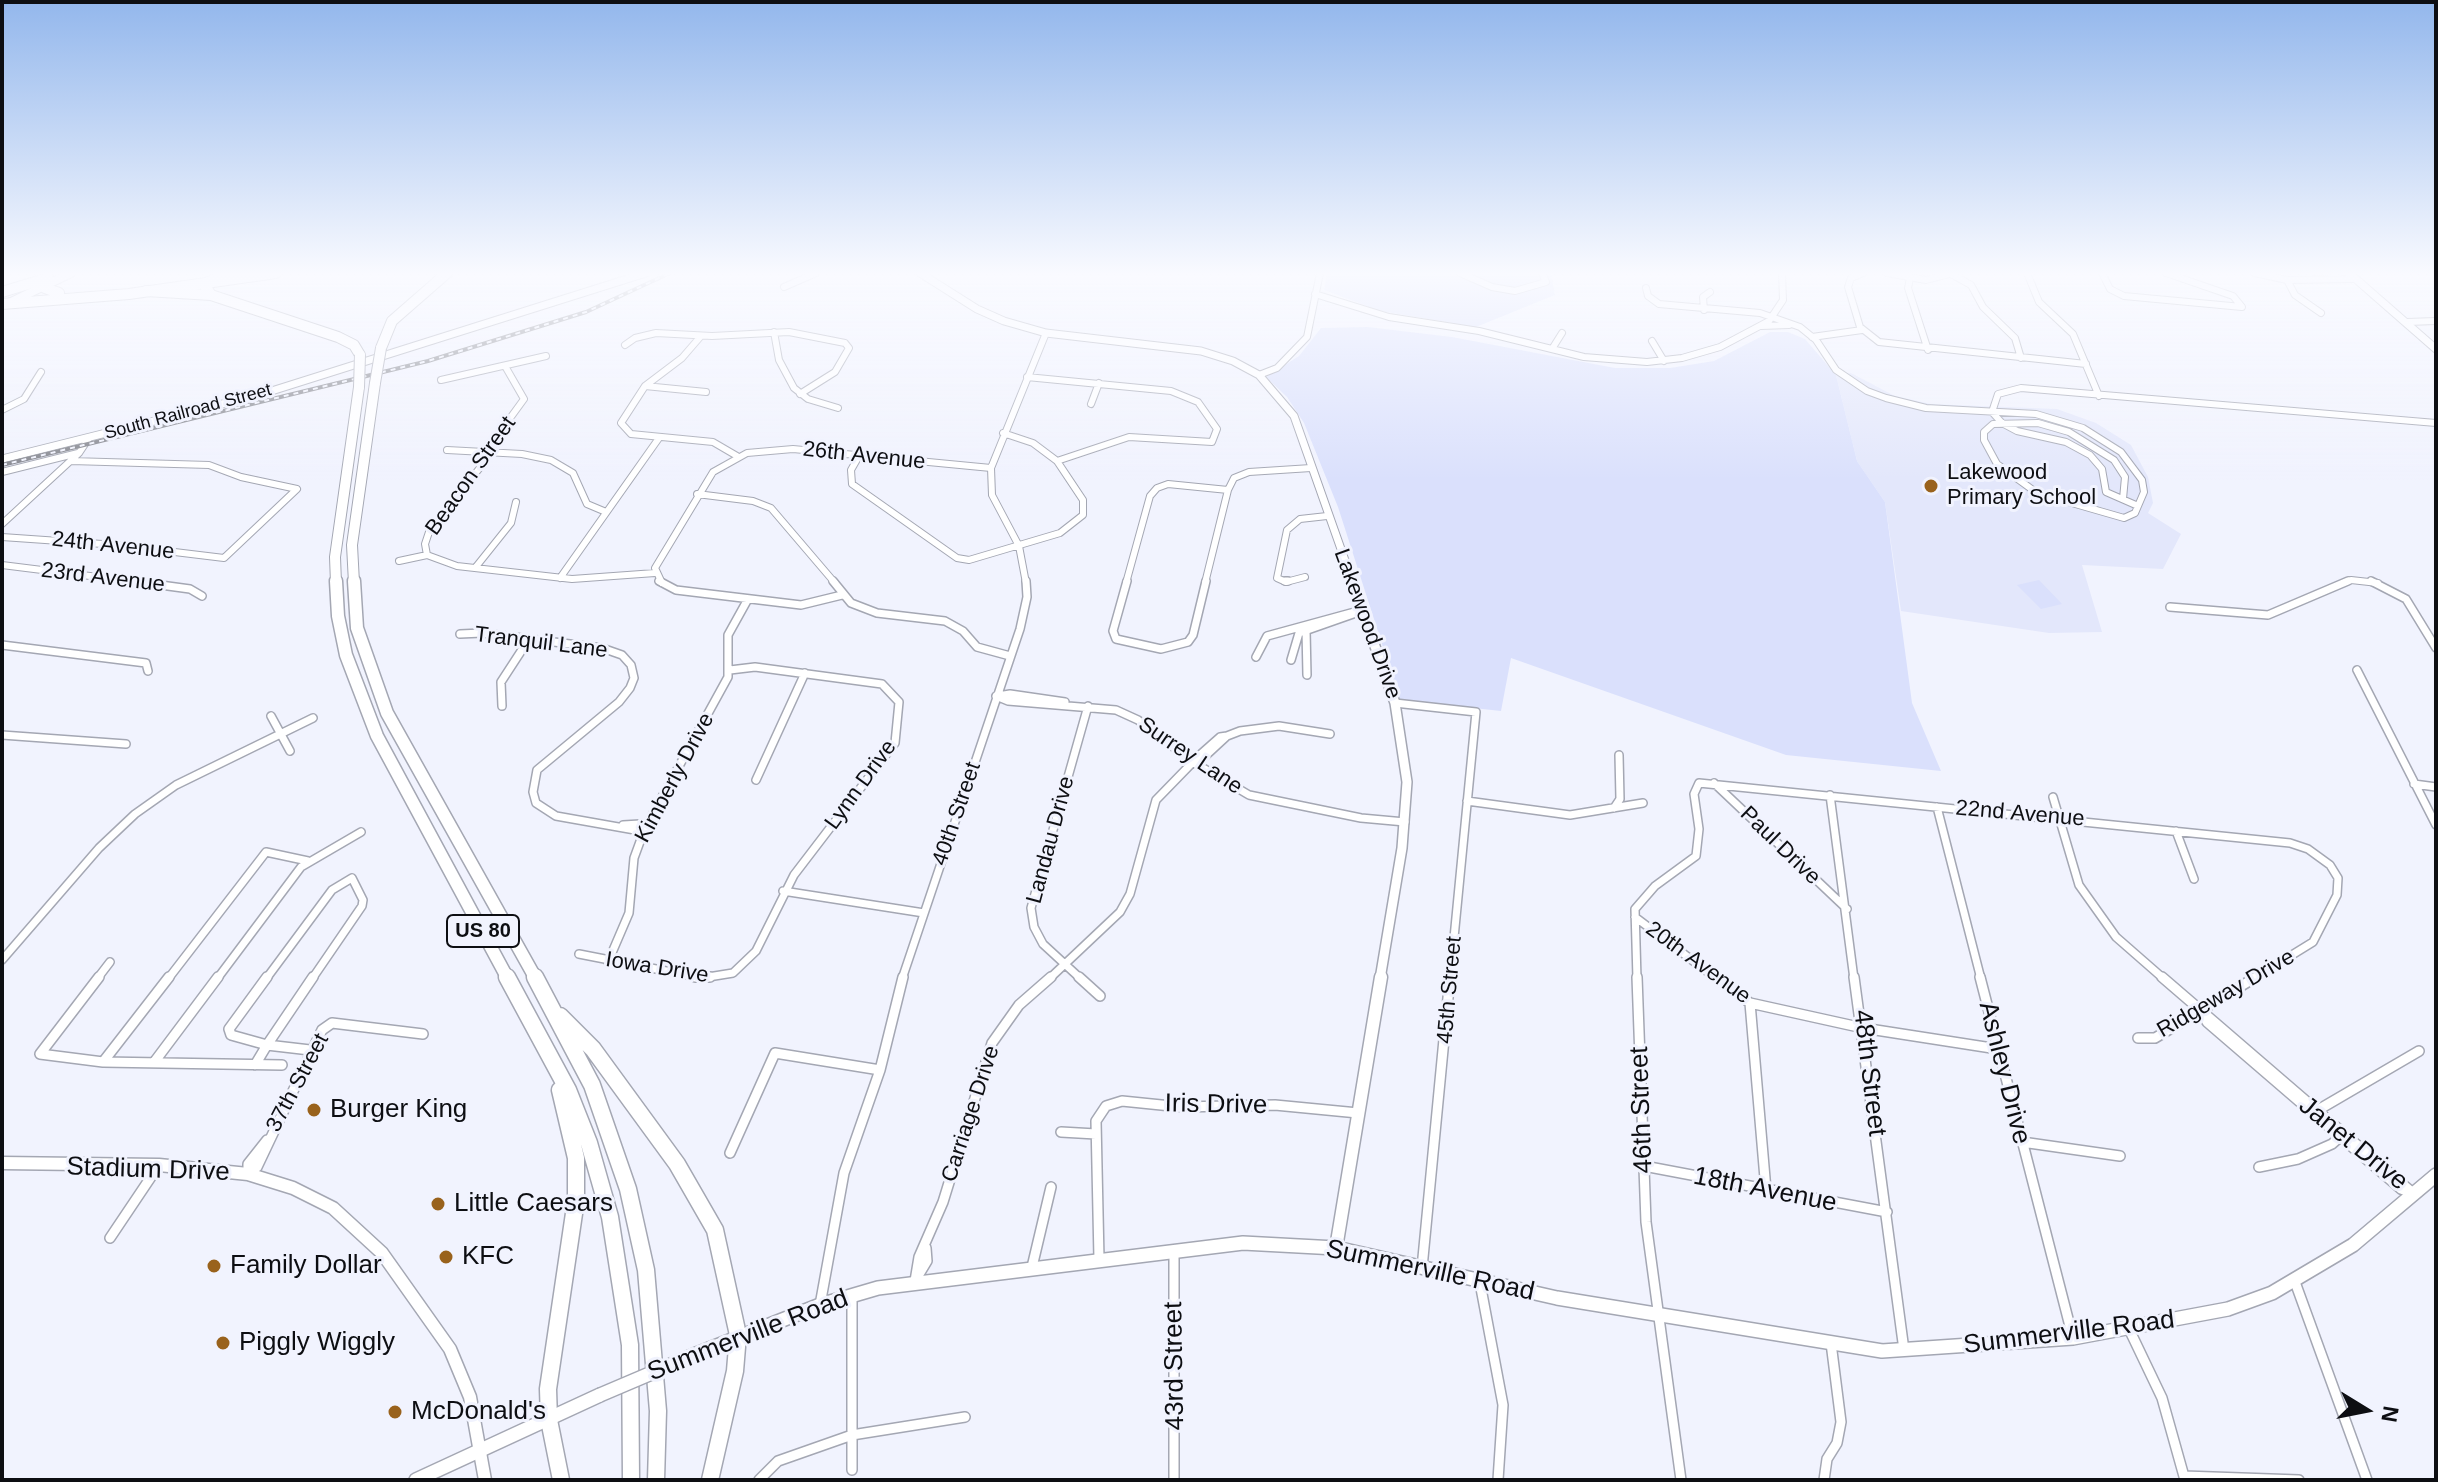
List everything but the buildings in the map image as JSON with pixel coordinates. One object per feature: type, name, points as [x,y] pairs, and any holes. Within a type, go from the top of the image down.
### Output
[{"type":"highway","name":"US 80","points":[[348,342],[354,345],[361,360],[335,557],[338,616],[346,655],[377,736],[541,1038],[589,1143],[618,1257],[630,1345],[631,1480]]},
{"type":"highway","name":"US 80","points":[[382,342],[352,545],[353,599],[365,656],[402,742],[550,1006],[606,1118],[638,1228],[652,1315],[658,1411],[656,1480]]},
{"type":"highway","points":[[550,1006],[593,1049],[706,1209],[723,1254],[738,1335],[735,1371],[710,1480]]},
{"type":"highway","points":[[541,1038],[564,1100],[576,1158],[574,1214],[548,1389],[549,1420],[561,1480]]},
{"type":"main road","name":"Summerville Road","points":[[416,1480],[738,1335],[852,1295],[915,1281],[1243,1243],[1336,1248],[1480,1283],[1831,1343],[1904,1352],[2073,1338],[2228,1309],[2295,1282],[2353,1245],[2436,1175]]},
{"type":"street","name":"South Railroad Street","points":[[2,459],[276,389],[425,342]]},
{"type":"street","points":[[625,345],[629,342]]},
{"type":"street","points":[[696,342],[682,358],[645,386],[621,423],[628,432],[713,442],[737,456],[713,472],[697,494],[658,559],[655,573],[666,587],[748,599],[801,605],[842,595]]},
{"type":"street","points":[[776,342],[783,370],[800,394],[838,408]]},
{"type":"street","points":[[800,394],[830,378],[849,348],[842,342]]},
{"type":"street","name":"40th Street","points":[[820,1305],[844,1173],[880,1070],[897,993],[1027,597],[1025,567],[1019,546],[992,495],[991,468],[1042,342]]},
{"type":"street","name":"Lakewood Drive","points":[[1125,342],[1201,351],[1233,361],[1259,375],[1283,399],[1294,416],[1395,703],[1406,765],[1405,822],[1336,1248]]},
{"type":"street","points":[[1259,375],[1277,368],[1302,342]]},
{"type":"street","points":[[1524,342],[1600,360],[1664,361],[1729,342]]},
{"type":"street","points":[[1552,349],[1556,342]]},
{"type":"street","points":[[1653,342],[1664,361]]},
{"type":"street","points":[[1816,342],[1836,370],[1867,391],[1910,405],[2048,417],[2104,439],[2129,459],[2142,480],[2144,492],[2135,513],[2124,518],[2026,487],[1997,464],[1984,440],[1984,432],[1993,424],[2038,423],[2092,443],[2114,460],[2125,477],[2123,499]]},
{"type":"street","points":[[1881,342],[1893,347],[2086,364]]},
{"type":"street","points":[[1925,342],[1928,350]]},
{"type":"street","points":[[2016,342],[2021,358]]},
{"type":"street","points":[[2077,342],[2099,396]]},
{"type":"street","points":[[441,380],[546,356]]},
{"type":"street","name":"Beacon Street","points":[[505,366],[524,399],[500,432],[491,452],[429,532],[425,544],[427,555],[443,563],[560,578],[655,573]]},
{"type":"street","points":[[2,410],[24,399],[41,372]]},
{"type":"street","points":[[1027,377],[1099,383],[1186,396],[1198,402],[1213,419],[1217,435],[1212,442],[1129,437],[1057,461]]},
{"type":"street","points":[[1091,404],[1099,383]]},
{"type":"street","points":[[645,386],[706,392]]},
{"type":"street","points":[[1992,412],[1998,394],[2011,389],[2436,423]]},
{"type":"street","points":[[1992,412],[2002,423],[2017,431],[2066,442],[2090,455],[2102,469],[2106,492],[2138,506]]},
{"type":"street","points":[[859,456],[851,470],[852,484],[957,558],[981,558],[1070,528],[1083,515],[1083,500],[1057,461],[1033,443],[1003,433]]},
{"type":"street","points":[[2,524],[71,461],[89,438]]},
{"type":"street","points":[[560,578],[659,438]]},
{"type":"street","name":"26th Avenue","points":[[737,456],[770,448],[991,468]]},
{"type":"street","points":[[447,450],[537,456],[563,466],[579,481],[587,504],[606,512]]},
{"type":"street","points":[[2,472],[79,453]]},
{"type":"street","name":"24th Avenue","points":[[2,537],[117,545],[224,558],[297,489],[241,477],[209,465],[71,461]]},
{"type":"street","points":[[1228,490],[1168,484],[1157,488],[1150,496],[1113,631],[1116,639],[1161,649],[1188,642],[1193,635],[1228,490],[1234,478],[1249,472],[1311,468]]},
{"type":"street","points":[[697,494],[753,501],[771,508],[851,603],[877,613],[945,621],[963,631],[977,647],[1010,656]]},
{"type":"street","points":[[475,568],[511,523],[516,502]]},
{"type":"street","points":[[1305,577],[1286,582],[1277,578],[1287,530],[1300,519],[1327,516]]},
{"type":"street","points":[[399,561],[427,555]]},
{"type":"street","name":"23rd Avenue","points":[[2,565],[190,589],[202,596]]},
{"type":"street","points":[[2170,607],[2268,615],[2342,583],[2370,581],[2406,599],[2436,648]]},
{"type":"street","name":"Kimberly Drive","points":[[608,962],[629,913],[634,858],[645,828],[730,670],[728,635],[748,599]]},
{"type":"street","points":[[1291,660],[1299,633],[1362,610]]},
{"type":"street","points":[[1256,657],[1267,636],[1330,616],[1362,610]]},
{"type":"street","points":[[1306,630],[1307,675]]},
{"type":"street","name":"Tranquil Lane","points":[[460,634],[613,650],[631,665],[634,678],[619,702],[547,760],[533,781],[536,803],[544,811],[556,816],[623,825],[640,824],[645,828]]},
{"type":"street","points":[[502,706],[501,682],[529,639]]},
{"type":"street","points":[[2,645],[146,663],[148,671]]},
{"type":"street","name":"Lynn Drive","points":[[730,670],[755,667],[882,684],[891,690],[899,702],[899,733],[888,753],[783,891]]},
{"type":"street","points":[[2357,670],[2436,825]]},
{"type":"street","points":[[756,780],[805,673]]},
{"type":"street","name":"Surrey Lane","points":[[996,696],[1008,701],[1070,704],[1128,714],[1193,762],[1249,795],[1361,818],[1405,822]]},
{"type":"street","name":"45th Street","points":[[1395,703],[1476,712],[1422,1268]]},
{"type":"street","name":"Landau Drive","points":[[1088,706],[1031,908],[1034,927],[1043,944],[1100,996]]},
{"type":"street","points":[[271,716],[290,751]]},
{"type":"street","points":[[2,960],[99,848],[135,814],[176,785],[313,718]]},
{"type":"street","name":"Carriage Drive","points":[[915,1281],[927,1261],[926,1248],[992,1043],[1019,1005],[1120,912],[1130,894],[1156,800],[1193,762],[1201,760],[1227,736],[1258,726],[1330,734]]},
{"type":"street","points":[[2,735],[126,744]]},
{"type":"street","points":[[1614,808],[1620,799],[1619,755]]},
{"type":"street","points":[[1635,917],[1641,898],[1696,856],[1699,829],[1695,787],[1699,783],[1713,782]]},
{"type":"street","name":"22nd Avenue","points":[[1713,782],[2290,843],[2323,859]]},
{"type":"street","name":"Paul Drive","points":[[1713,782],[1847,909]]},
{"type":"street","points":[[2414,784],[2436,787]]},
{"type":"street","name":"48th Street","points":[[1830,795],[1904,1352]]},
{"type":"street","name":"Janet Drive","points":[[2053,797],[2079,885],[2099,917],[2136,955],[2201,1008],[2207,1022],[2316,1111],[2401,1189],[2414,1194]]},
{"type":"street","points":[[1467,801],[1570,815],[1643,803]]},
{"type":"street","name":"Ashley Drive","points":[[1937,807],[2073,1338]]},
{"type":"street","points":[[2176,831],[2194,879]]},
{"type":"street","points":[[155,1061],[281,892],[308,861],[361,832]]},
{"type":"street","points":[[103,1062],[266,852],[308,861]]},
{"type":"street","name":"Ridgeway Drive","points":[[2138,1038],[2155,1038],[2313,942],[2331,909],[2339,884],[2323,859]]},
{"type":"street","points":[[255,1065],[267,1045],[362,906],[363,900],[352,878],[332,890],[317,908],[229,1029],[231,1035],[267,1045],[310,1050]]},
{"type":"street","points":[[783,891],[924,913]]},
{"type":"street","name":"Iowa Drive","points":[[579,954],[702,978],[733,973],[756,951],[783,891]]},
{"type":"street","name":"20th Avenue","points":[[1635,917],[1750,1003],[1863,1028],[1998,1049]]},
{"type":"street","name":"46th Street","points":[[1635,917],[1646,1222],[1681,1480]]},
{"type":"street","points":[[110,962],[40,1054],[103,1062],[282,1065]]},
{"type":"street","points":[[1750,1003],[1754,1021],[1766,1190]]},
{"type":"street","name":"37th Street","points":[[248,1174],[257,1167],[267,1140],[322,1030],[332,1023],[423,1034]]},
{"type":"street","points":[[2316,1111],[2419,1051]]},
{"type":"street","points":[[730,1153],[775,1053],[880,1070]]},
{"type":"street","name":"Iris Drive","points":[[1096,1134],[1100,1113],[1106,1106],[1122,1101],[1194,1107],[1275,1105],[1358,1113]]},
{"type":"street","points":[[1061,1132],[1096,1134],[1099,1259]]},
{"type":"street","points":[[2259,1167],[2298,1159],[2332,1144],[2342,1134]]},
{"type":"street","points":[[2022,1142],[2120,1156]]},
{"type":"street","name":"Stadium Drive","points":[[2,1163],[159,1165],[248,1174],[293,1188],[333,1208],[382,1253],[450,1349],[470,1397],[485,1480]]},
{"type":"street","points":[[110,1238],[159,1165]]},
{"type":"street","name":"18th Avenue","points":[[1644,1166],[1887,1212]]},
{"type":"street","points":[[1032,1267],[1042,1214],[1051,1187]]},
{"type":"street","name":"43rd Street","points":[[1174,1251],[1174,1480]]},
{"type":"street","points":[[2295,1282],[2367,1480]]},
{"type":"street","points":[[1480,1283],[1503,1405],[1498,1480]]},
{"type":"street","points":[[852,1295],[855,1358],[852,1470]]},
{"type":"street","points":[[2129,1329],[2162,1398],[2185,1478],[2299,1480]]},
{"type":"street","points":[[1824,1480],[1827,1459],[1837,1443],[1841,1422],[1831,1343]]},
{"type":"street","points":[[760,1477],[778,1461],[852,1435],[965,1417]]},
{"type":"shaded area","points":[[1310,342],[1479,342],[1615,368],[1670,368],[1714,361],[1750,342],[1808,342],[1836,375],[1857,461],[1885,502],[1912,703],[1941,771],[1786,755],[1511,658],[1501,711],[1400,700],[1338,507],[1304,423],[1287,397],[1266,377],[1299,356]]},
{"type":"shaded area","points":[[1851,373],[1895,396],[1931,404],[2057,409],[2096,423],[2131,445],[2148,477],[2153,503],[2148,513],[2181,534],[2163,569],[2082,565],[2102,632],[2049,633],[1901,611],[1885,502],[1857,461],[1836,375]]},
{"type":"shaded area","points":[[2039,580],[2062,604],[2041,609],[2017,585]]},
{"type":"railway","points":[[2,465],[428,361],[489,342]]},
{"type":"place","name":"Lakewood Primary School","points":[[1931,486]]},
{"type":"place","name":"Burger King","points":[[314,1110]]},
{"type":"place","name":"Little Caesars","points":[[438,1204]]},
{"type":"place","name":"KFC","points":[[446,1257]]},
{"type":"place","name":"Family Dollar","points":[[214,1266]]},
{"type":"place","name":"Piggly Wiggly","points":[[223,1343]]},
{"type":"place","name":"McDonald's","points":[[395,1412]]}]
